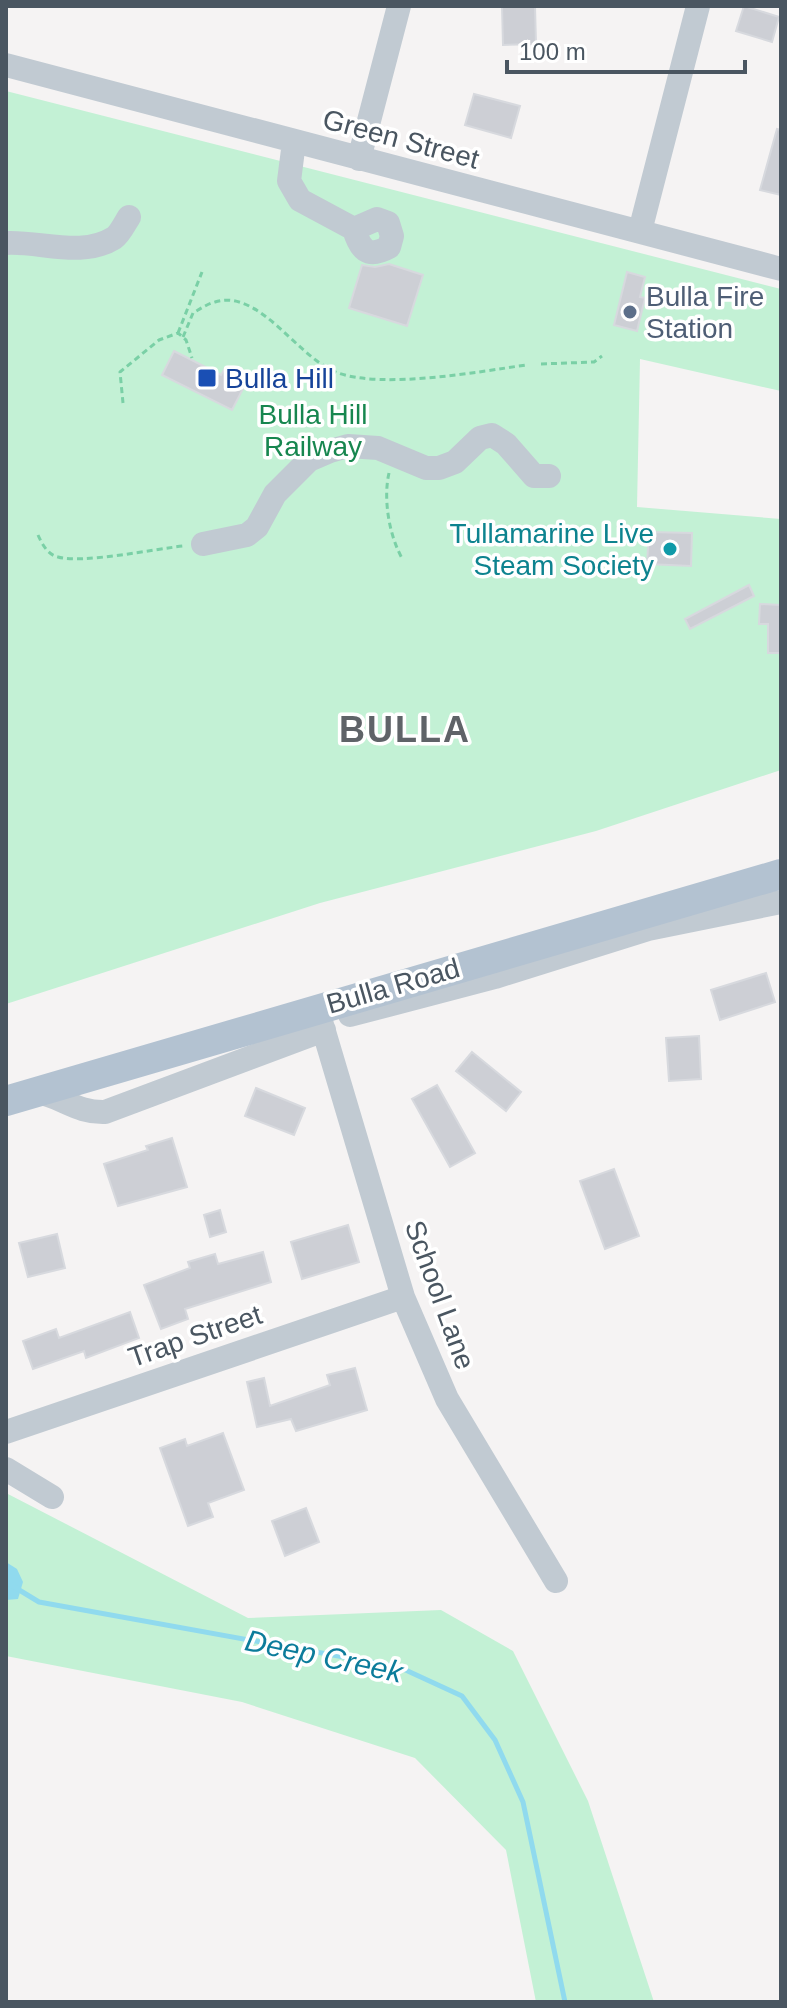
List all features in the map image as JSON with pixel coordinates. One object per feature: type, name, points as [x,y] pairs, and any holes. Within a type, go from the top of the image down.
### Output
[{"type":"main road","name":"Bulla Road","points":[[6,1101],[321,1020],[781,874]]},
{"type":"street","points":[[359,159],[399,6]]},
{"type":"street","points":[[640,231],[698,6]]},
{"type":"street","name":"Green Street","points":[[6,65],[781,269]]},
{"type":"street","points":[[294,142],[289,181],[300,200],[354,229]]},
{"type":"street","points":[[6,243],[79,249],[115,237],[129,217]]},
{"type":"street","points":[[203,544],[247,535],[257,527],[275,494],[309,460],[348,446],[378,448],[426,468],[439,468],[455,462],[480,438],[492,435],[506,444],[534,476],[549,476]]},
{"type":"street","name":"Bulla Road","points":[[321,1020],[495,977],[648,929],[781,902]]},
{"type":"street","points":[[67,1123],[105,1112],[321,1020]]},
{"type":"street","name":"School Lane","points":[[321,1020],[403,1297],[447,1399],[556,1581]]},
{"type":"street","points":[[36,1092],[79,1110],[105,1112]]},
{"type":"street","name":"Trap Street","points":[[10,1431],[403,1297]]},
{"type":"street","points":[[10,1431],[7,1453],[11,1472],[52,1497]]},
{"type":"path","points":[[123,403],[120,372],[159,340],[178,333],[202,272]]},
{"type":"path","points":[[183,337],[193,313],[217,301],[234,302],[251,307],[315,361],[338,373],[377,379],[443,377],[526,365]]},
{"type":"path","points":[[178,333],[183,337],[192,358]]},
{"type":"path","points":[[541,364],[594,362],[602,356]]},
{"type":"path","points":[[401,458],[391,467],[386,490],[393,534],[403,560]]},
{"type":"path","points":[[38,535],[43,546],[55,557],[74,559],[203,544]]},
{"type":"green space","name":"Bulla Hill Railway","points":[[6,91],[781,289],[781,391],[640,359],[637,507],[781,519],[781,770],[596,831],[320,903],[6,1004]]},
{"type":"green space","points":[[6,1493],[248,1618],[441,1610],[513,1651],[588,1801],[654,2002],[536,2002],[506,1850],[415,1758],[242,1702],[6,1656]]},
{"type":"water","points":[[6,1562],[17,1569],[23,1582],[18,1599],[6,1600]]},
{"type":"building","points":[[502,6],[535,6],[536,44],[503,45]]},
{"type":"building","points":[[744,6],[779,17],[772,42],[736,31]]},
{"type":"building","points":[[474,94],[520,106],[511,138],[465,125]]},
{"type":"building","points":[[777,129],[781,130],[781,195],[760,190]]},
{"type":"building","points":[[389,264],[423,275],[407,326],[349,308],[362,265],[375,267]]},
{"type":"building","name":"Bulla Fire Station","points":[[627,272],[645,277],[640,297],[645,298],[637,331],[614,325]]},
{"type":"building","points":[[174,351],[221,375],[225,368],[248,379],[232,410],[162,375]]},
{"type":"building","name":"Tullamarine Live Steam Society","points":[[649,532],[692,533],[691,566],[647,564]]},
{"type":"building","points":[[749,585],[754,596],[690,629],[685,619]]},
{"type":"building","points":[[760,604],[781,605],[781,653],[768,653],[768,624],[759,624]]},
{"type":"building","points":[[766,973],[775,1002],[720,1020],[711,990]]},
{"type":"building","points":[[699,1036],[701,1079],[669,1081],[666,1038]]},
{"type":"building","points":[[472,1052],[521,1092],[506,1111],[456,1071]]},
{"type":"building","points":[[437,1085],[475,1153],[450,1167],[412,1099]]},
{"type":"building","points":[[256,1088],[305,1108],[294,1135],[245,1116]]},
{"type":"building","points":[[172,1138],[187,1187],[118,1206],[104,1164],[148,1150],[146,1146]]},
{"type":"building","points":[[614,1169],[639,1236],[605,1249],[580,1181]]},
{"type":"building","points":[[220,1210],[226,1232],[210,1237],[204,1215]]},
{"type":"building","points":[[348,1225],[359,1262],[302,1279],[291,1242]]},
{"type":"building","points":[[57,1234],[65,1268],[28,1277],[19,1243]]},
{"type":"building","points":[[263,1252],[271,1282],[185,1309],[188,1319],[161,1329],[144,1285],[190,1268],[188,1262],[215,1254],[218,1264]]},
{"type":"building","points":[[130,1312],[139,1338],[86,1358],[84,1351],[33,1369],[23,1341],[56,1329],[59,1338]]},
{"type":"building","points":[[355,1368],[367,1410],[296,1431],[291,1419],[257,1427],[247,1382],[264,1378],[270,1406],[330,1385],[327,1375]]},
{"type":"building","points":[[223,1433],[244,1490],[208,1503],[213,1517],[188,1526],[160,1448],[185,1439],[187,1446]]},
{"type":"building","points":[[306,1508],[319,1542],[285,1556],[272,1521]]},
{"type":"waterway","name":"Deep Creek","points":[[6,1582],[39,1602],[399,1667],[462,1696],[495,1740],[523,1802],[565,2002]]},
{"type":"place","name":"Bulla Fire Station","points":[[630,312]]},
{"type":"place","name":"Bulla Hill","points":[[207,378]]},
{"type":"place","name":"Tullamarine Live Steam Society","points":[[670,549]]},
{"type":"district","name":"BULLA","points":[[405,729]]}]
